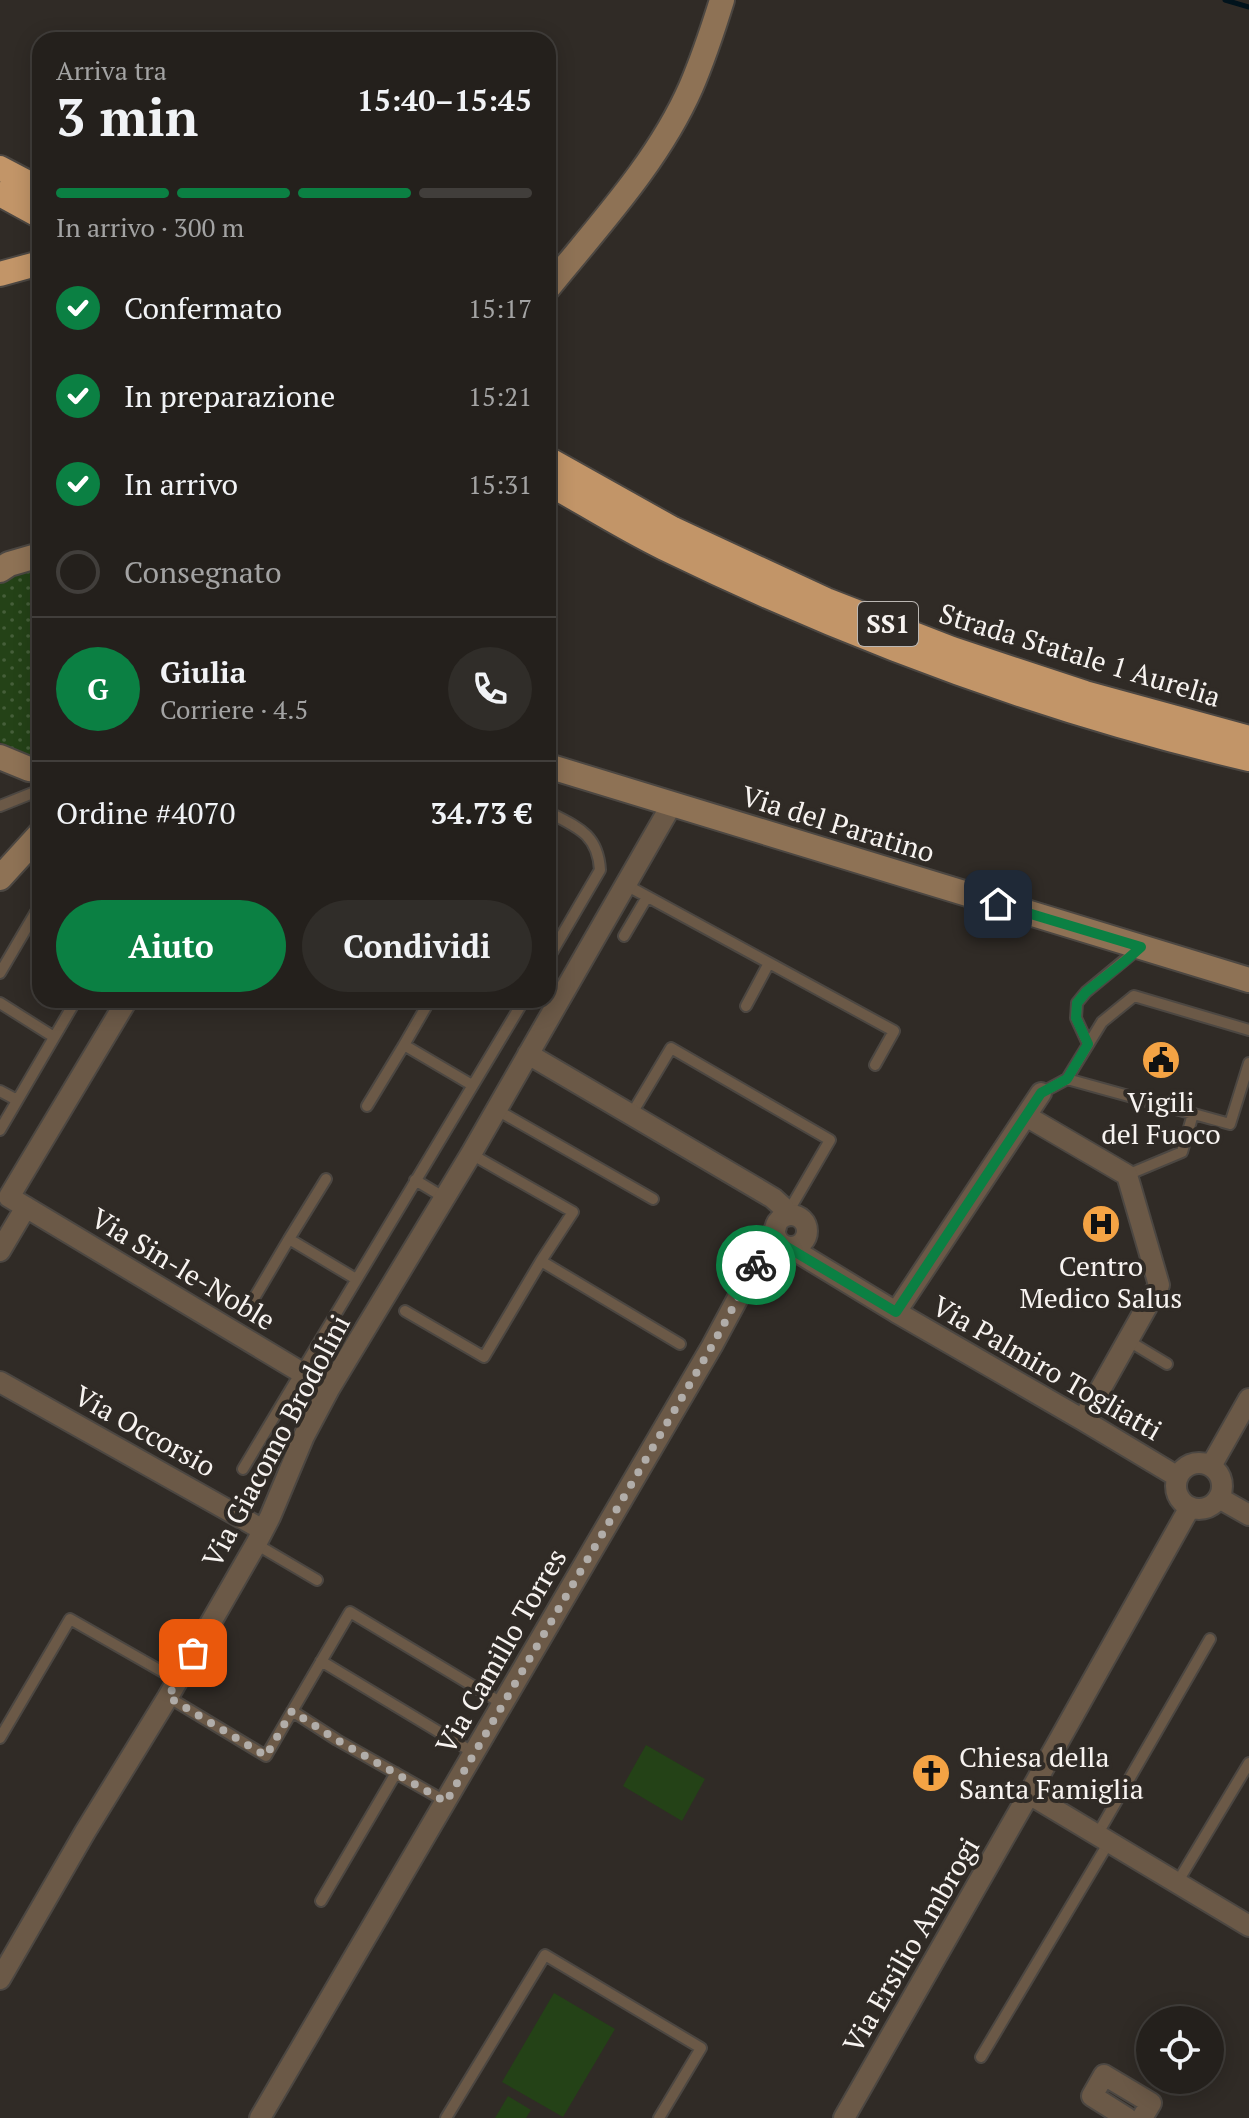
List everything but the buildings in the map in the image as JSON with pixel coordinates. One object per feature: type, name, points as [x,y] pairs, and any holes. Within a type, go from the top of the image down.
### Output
[{"type":"highway","points":[[0,168],[32,185]]},
{"type":"highway","points":[[0,194],[32,212]]},
{"type":"highway","points":[[0,274],[32,265]]},
{"type":"highway","name":"Strada Statale 1 Aurelia","points":[[556,463],[673,529],[826,600],[952,649],[1085,693],[1249,738]]},
{"type":"highway","name":"Strada Statale 1 Aurelia","points":[[556,488],[661,547],[818,619],[945,669],[1078,713],[1249,759]]},
{"type":"main road","points":[[556,278],[619,202],[660,143],[690,89],[722,0]]},
{"type":"main road","points":[[3,566],[32,557]]},
{"type":"main road","points":[[0,757],[32,769]]},
{"type":"main road","name":"Via del Paratino","points":[[556,768],[1249,980]]},
{"type":"main road","points":[[0,878],[32,843]]},
{"type":"street","name":"Via Giacomo Brodolini","points":[[556,993],[626,885],[672,804]]},
{"type":"street","points":[[17,859],[32,852]]},
{"type":"street","points":[[0,1251],[18,1202],[123,1008]]},
{"type":"street","name":"Via Giacomo Brodolini","points":[[1,1976],[259,1537],[304,1436],[329,1389],[497,1110],[528,1054],[549,1008]]},
{"type":"street","name":"Via Palmiro Togliatti","points":[[528,1054],[773,1198],[784,1208],[779,1237]]},
{"type":"street","points":[[896,1312],[1041,1093]]},
{"type":"street","points":[[1026,1116],[1127,1175],[1159,1285],[1083,1420]]},
{"type":"street","name":"Via Sin-le-Noble","points":[[18,1202],[329,1389]]},
{"type":"street","name":"Via Palmiro Togliatti","points":[[779,1237],[797,1216],[802,1218],[847,1282]]},
{"type":"street","name":"Via Palmiro Togliatti","points":[[779,1237],[896,1312],[1178,1477]]},
{"type":"street","name":"Via Camillo Torres","points":[[260,2118],[712,1346],[779,1237]]},
{"type":"street","name":"Via Occorsio","points":[[0,1382],[259,1537]]},
{"type":"street","points":[[1211,1466],[1249,1399]]},
{"type":"street","points":[[1196,1463],[1211,1466],[1220,1477],[1219,1498],[1209,1507],[1190,1507],[1176,1491],[1178,1477],[1182,1470],[1196,1463]]},
{"type":"street","points":[[1219,1498],[1249,1515]]},
{"type":"street","name":"Via Ersilio Ambrogi","points":[[844,2118],[1190,1507]]},
{"type":"street","points":[[1029,1794],[1249,1926]]},
{"type":"street","points":[[1127,2118],[1092,2096],[1104,2075],[1151,2103],[1142,2118]]},
{"type":"lane","points":[[0,806],[32,793]]},
{"type":"lane","points":[[556,816],[588,836],[596,847],[600,870],[556,945]]},
{"type":"lane","points":[[626,885],[894,1031],[875,1065]]},
{"type":"lane","points":[[624,936],[647,897]]},
{"type":"lane","points":[[0,973],[32,919]]},
{"type":"lane","points":[[1088,1044],[1076,1018],[1077,1003],[1141,947]]},
{"type":"lane","points":[[746,1006],[769,963]]},
{"type":"lane","points":[[1041,1093],[1067,1079],[1102,1022],[1134,996],[1249,1030]]},
{"type":"lane","points":[[0,1003],[54,1037]]},
{"type":"lane","points":[[0,1130],[71,1008]]},
{"type":"lane","points":[[367,1106],[425,1008]]},
{"type":"lane","points":[[243,1469],[519,1008]]},
{"type":"lane","points":[[404,1045],[472,1085]]},
{"type":"lane","points":[[631,1115],[671,1048],[830,1140],[779,1237]]},
{"type":"lane","points":[[1067,1079],[1230,1124],[1249,1063]]},
{"type":"lane","points":[[0,1091],[17,1100]]},
{"type":"lane","points":[[497,1110],[653,1199]]},
{"type":"lane","points":[[1127,1175],[1182,1152],[1193,1114]]},
{"type":"lane","points":[[405,1311],[484,1357],[573,1212],[471,1154]]},
{"type":"lane","points":[[253,1300],[326,1179]]},
{"type":"lane","points":[[415,1180],[445,1198]]},
{"type":"lane","points":[[289,1239],[356,1279]]},
{"type":"lane","points":[[541,1261],[680,1344]]},
{"type":"lane","points":[[1127,1340],[1167,1364]]},
{"type":"lane","points":[[259,1537],[317,1580]]},
{"type":"lane","points":[[0,1738],[70,1619],[266,1756],[350,1612],[503,1704]]},
{"type":"lane","points":[[981,2057],[1210,1639]]},
{"type":"lane","points":[[321,1661],[474,1753]]},
{"type":"lane","points":[[292,1711],[446,1802]]},
{"type":"lane","points":[[1177,1883],[1249,1763]]},
{"type":"lane","points":[[321,1901],[396,1773]]},
{"type":"lane","points":[[446,2118],[545,1955],[701,2048],[659,2118]]},
{"type":"green space","points":[[32,569],[32,756],[0,742],[0,584]]},
{"type":"green space","points":[[646,1745],[705,1779],[682,1821],[623,1786]]},
{"type":"green space","points":[[554,1993],[615,2029],[563,2117],[502,2082]]},
{"type":"green space","points":[[508,2096],[531,2110],[526,2118],[495,2118]]},
{"type":"waterway","points":[[1225,0],[1249,7]]},
{"type":"way so far","points":[[193,1653],[168,1697],[266,1756],[292,1711],[446,1802],[756,1265]]},
{"type":"place","name":"Vigili del Fuoco","points":[[1161,1060]]},
{"type":"place","name":"Centro Medico Salus","points":[[1101,1224]]},
{"type":"place","name":"Chiesa della Santa Famiglia","points":[[931,1773]]},
{"type":"route","points":[[756,1265],[763,1251],[782,1244],[896,1312],[1041,1093],[1067,1079],[1088,1044],[1076,1018],[1077,1003],[1141,947],[998,904]]}]
